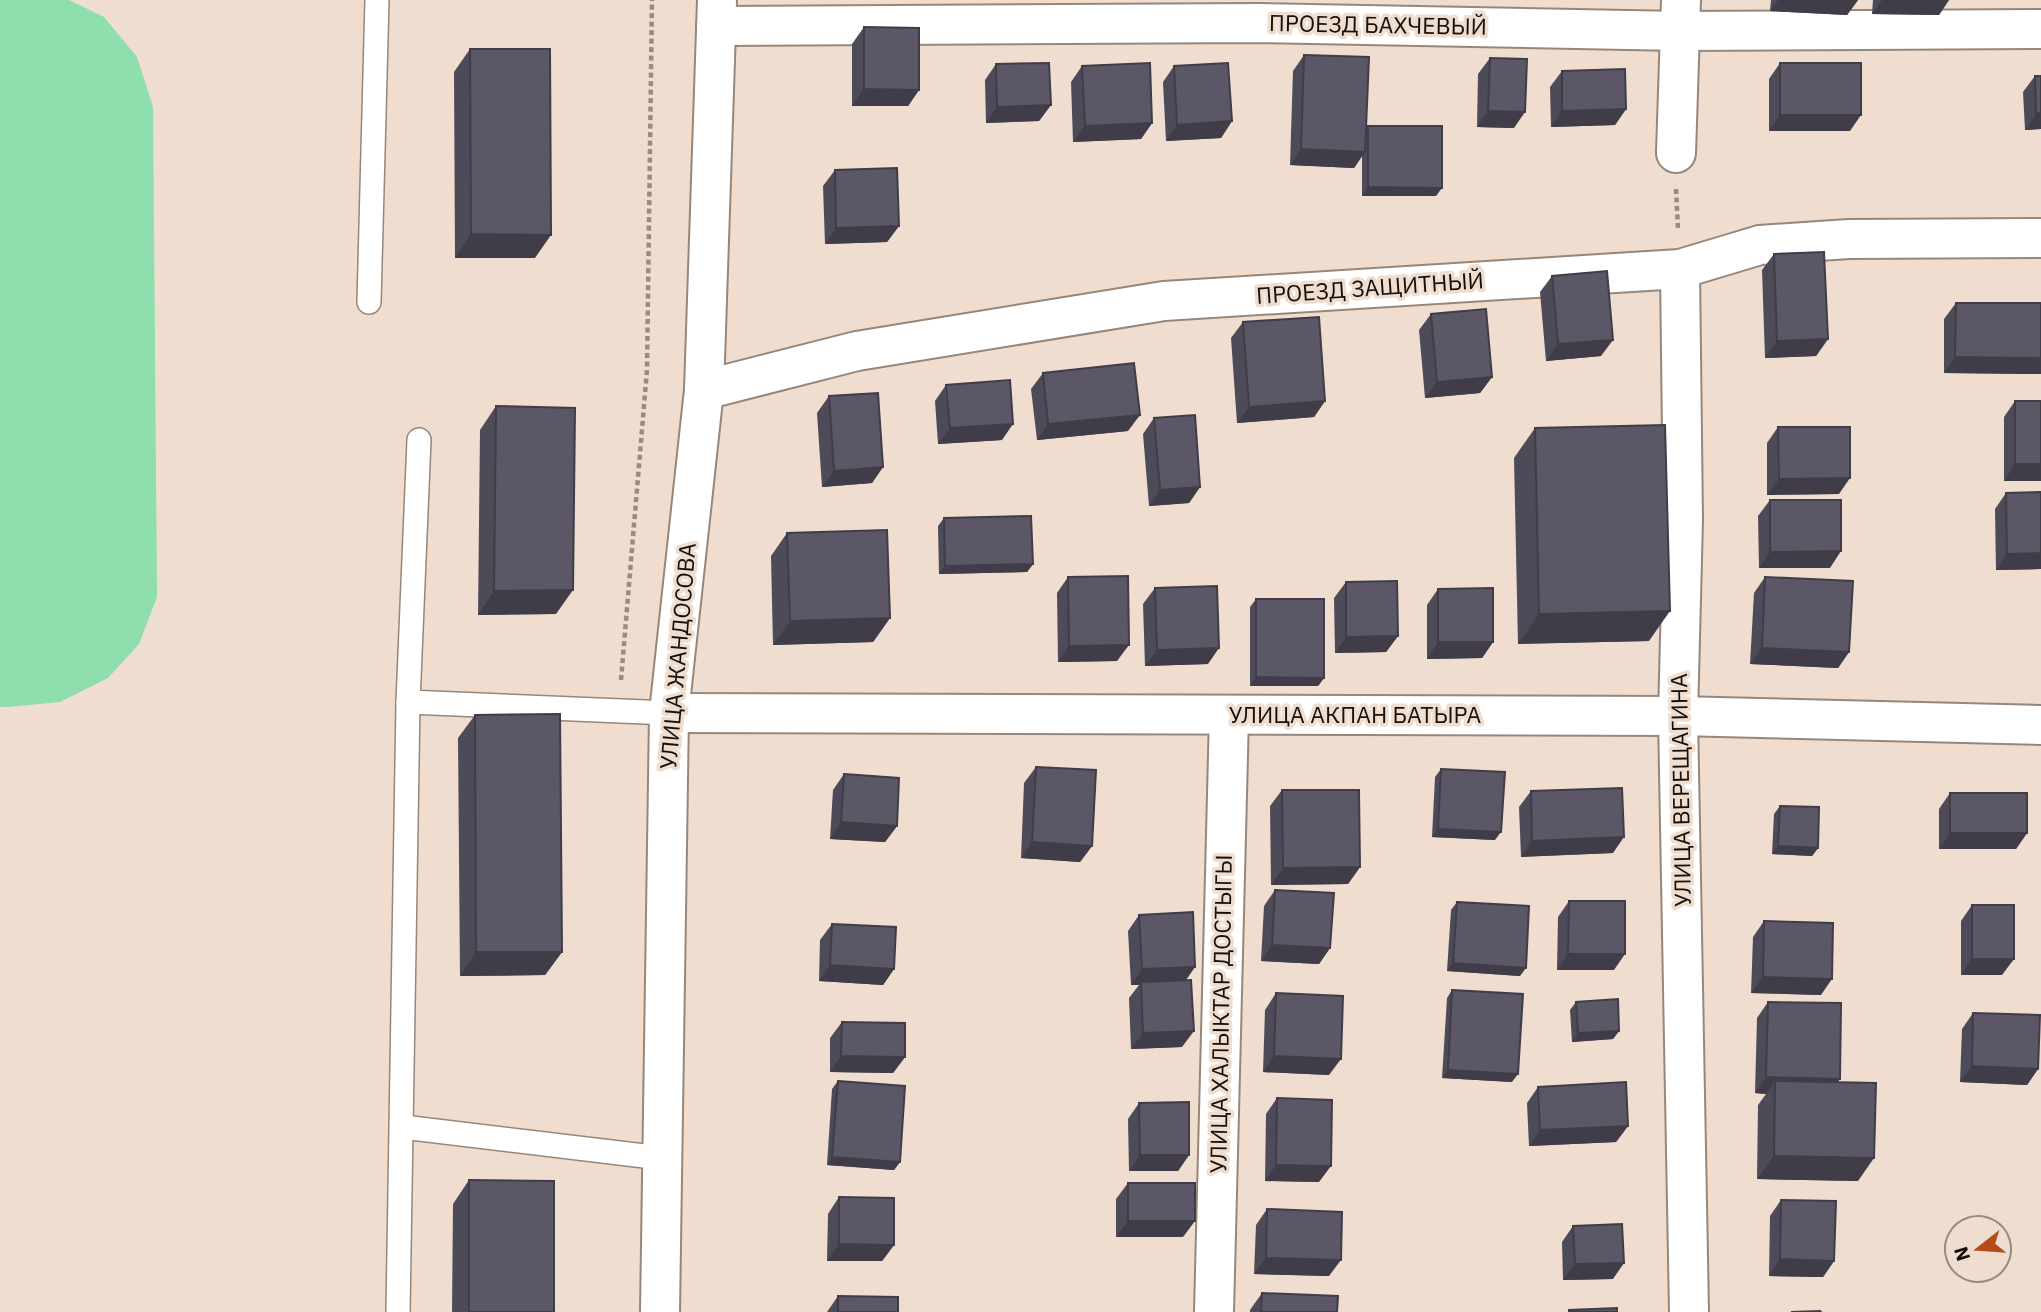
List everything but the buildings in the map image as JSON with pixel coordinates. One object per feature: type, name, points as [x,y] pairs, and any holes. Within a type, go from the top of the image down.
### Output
[{"type":"street","name":"ПРОЕЗД БАХЧЕВЫЙ","points":[[716,13],[1260,23],[1681,15],[2041,29]]},
{"type":"street","name":"УЛИЦА ЖАНДОСОВА","points":[[660,1312],[669,713],[704,390],[716,13]]},
{"type":"street","points":[[1676,153],[1681,15]]},
{"type":"street","name":"ПРОЕЗД ЗАЩИТНЫЙ","points":[[704,390],[857,351],[1164,301],[1760,245],[1849,239],[2041,238]]},
{"type":"street","name":"УЛИЦА ВЕРЕЩАГИНА","points":[[1679,253],[1683,520],[1678,716],[1689,1312]]},
{"type":"street","name":"УЛИЦА АКПАН БАТЫРА","points":[[669,713],[1678,716],[2041,725]]},
{"type":"street","name":"УЛИЦА ХАЛЫКТАР ДОСТЫГЫ","points":[[1214,1312],[1229,715]]},
{"type":"lane","points":[[369,302],[377,0]]},
{"type":"lane","points":[[398,1312],[408,702],[419,440]]},
{"type":"lane","points":[[408,702],[669,713]]},
{"type":"lane","points":[[403,1127],[661,1158]]},
{"type":"path","points":[[618,711],[647,370],[652,0]]},
{"type":"path","points":[[1676,193],[1679,253]]},
{"type":"green space","points":[[0,0],[69,0],[104,17],[137,57],[153,107],[157,597],[139,644],[108,678],[60,702],[8,707],[0,707]]}]
